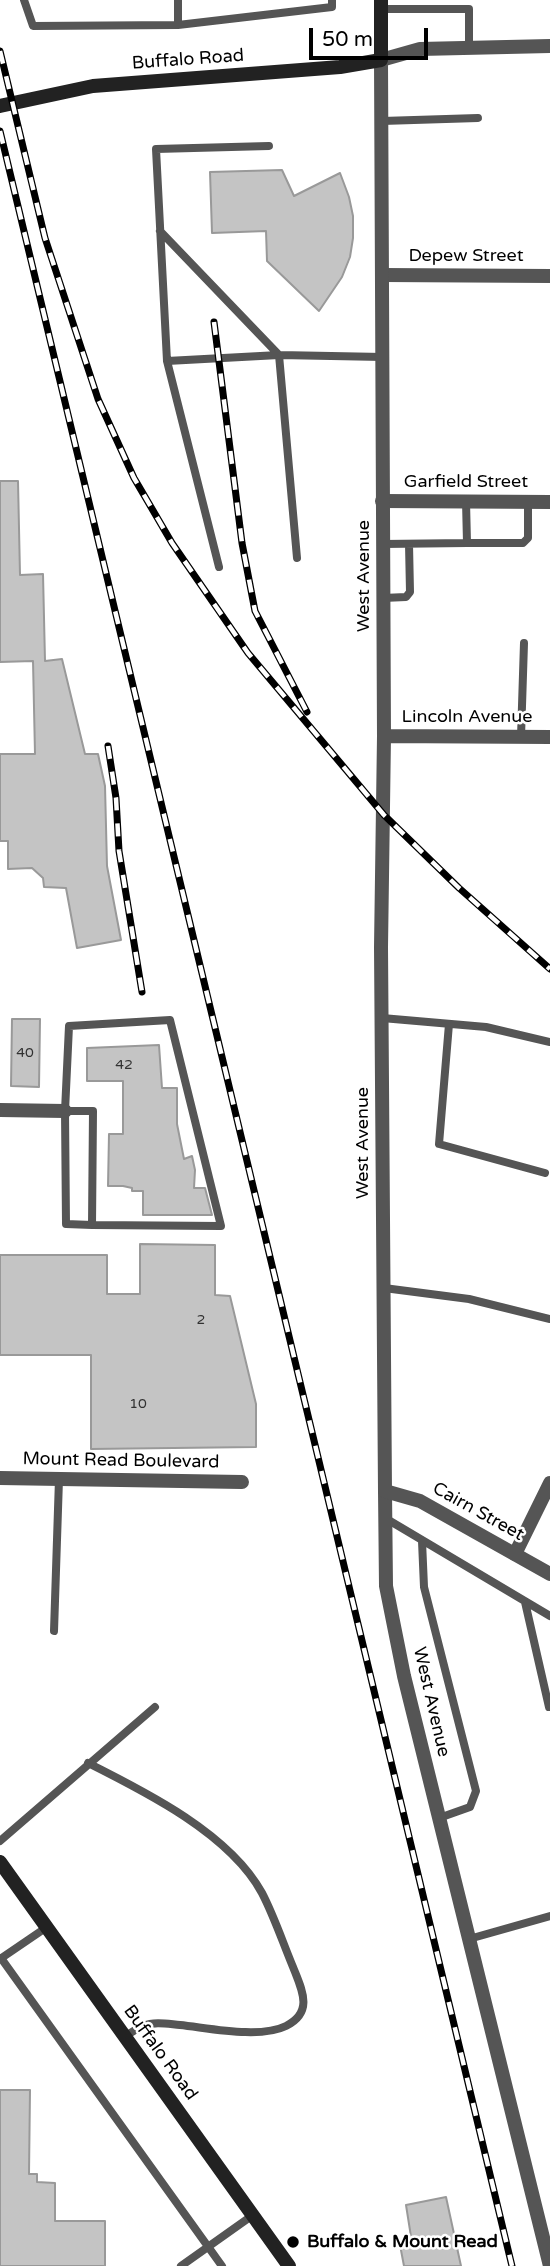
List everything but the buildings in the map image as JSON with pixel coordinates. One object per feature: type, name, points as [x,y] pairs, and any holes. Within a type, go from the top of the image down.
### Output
[{"type":"main road","name":"West Avenue","points":[[381,5],[381,60]]},
{"type":"main road","name":"Buffalo Road","points":[[0,106],[93,86],[340,68],[381,60]]},
{"type":"main road","name":"Buffalo Road","points":[[0,1862],[289,2266]]},
{"type":"street","points":[[381,60],[410,51],[550,46]]},
{"type":"street","name":"West Avenue","points":[[381,60],[384,736],[382,1018],[387,1599],[550,2266]]},
{"type":"street","name":"Depew Street","points":[[383,275],[550,275]]},
{"type":"street","name":"Garfield Street","points":[[382,501],[550,502]]},
{"type":"street","name":"Lincoln Avenue","points":[[384,736],[550,737]]},
{"type":"street","points":[[0,1110],[65,1111]]},
{"type":"street","name":"Mount Read Boulevard","points":[[0,1478],[242,1482]]},
{"type":"street","points":[[514,1554],[550,1483]]},
{"type":"street","name":"Cairn Street","points":[[385,1491],[420,1501],[550,1574]]},
{"type":"lane","points":[[24,0],[33,26],[178,24],[332,8],[331,0]]},
{"type":"lane","points":[[178,0],[178,24]]},
{"type":"lane","points":[[381,5],[432,5],[469,9],[469,47]]},
{"type":"lane","points":[[382,121],[478,118]]},
{"type":"lane","points":[[219,567],[167,360],[156,149],[269,146]]},
{"type":"lane","points":[[159,231],[279,355],[297,558]]},
{"type":"lane","points":[[167,360],[279,355],[383,357]]},
{"type":"lane","points":[[466,501],[467,543]]},
{"type":"lane","points":[[383,544],[523,543],[528,538],[528,502]]},
{"type":"lane","points":[[383,598],[407,597],[410,592],[409,544]]},
{"type":"lane","points":[[522,737],[524,643]]},
{"type":"lane","points":[[382,1018],[486,1027],[550,1042]]},
{"type":"lane","points":[[170,1020],[221,1226],[66,1224],[65,1111],[69,1027],[170,1020]]},
{"type":"lane","points":[[449,1024],[439,1144],[545,1173]]},
{"type":"lane","points":[[65,1111],[93,1111],[92,1225]]},
{"type":"lane","points":[[384,1288],[469,1299],[550,1319]]},
{"type":"lane","points":[[54,1631],[59,1479]]},
{"type":"lane","points":[[385,1518],[550,1616]]},
{"type":"lane","points":[[422,1541],[424,1587],[476,1791],[470,1807],[439,1818]]},
{"type":"lane","points":[[525,1602],[549,1707]]},
{"type":"lane","points":[[0,1841],[155,1707]]},
{"type":"lane","points":[[88,1763],[175,1811],[210,1836],[239,1864],[261,1892],[303,1994],[302,2013],[297,2020],[281,2028],[245,2031],[157,2022],[142,2026],[125,2036]]},
{"type":"lane","points":[[469,1939],[550,1916]]},
{"type":"lane","points":[[47,1927],[1,1959],[222,2266]]},
{"type":"lane","points":[[181,2266],[253,2215]]},
{"type":"railway","points":[[0,51],[45,238],[98,399],[134,478],[172,543],[248,653],[384,815],[459,888],[550,969]]},
{"type":"railway","points":[[0,131],[512,2266]]},
{"type":"railway","points":[[214,322],[242,543],[255,611],[307,712]]},
{"type":"railway","points":[[108,746],[116,798],[119,851],[142,992]]},
{"type":"place","name":"Buffalo & Mount Read","points":[[293,2242]]}]
